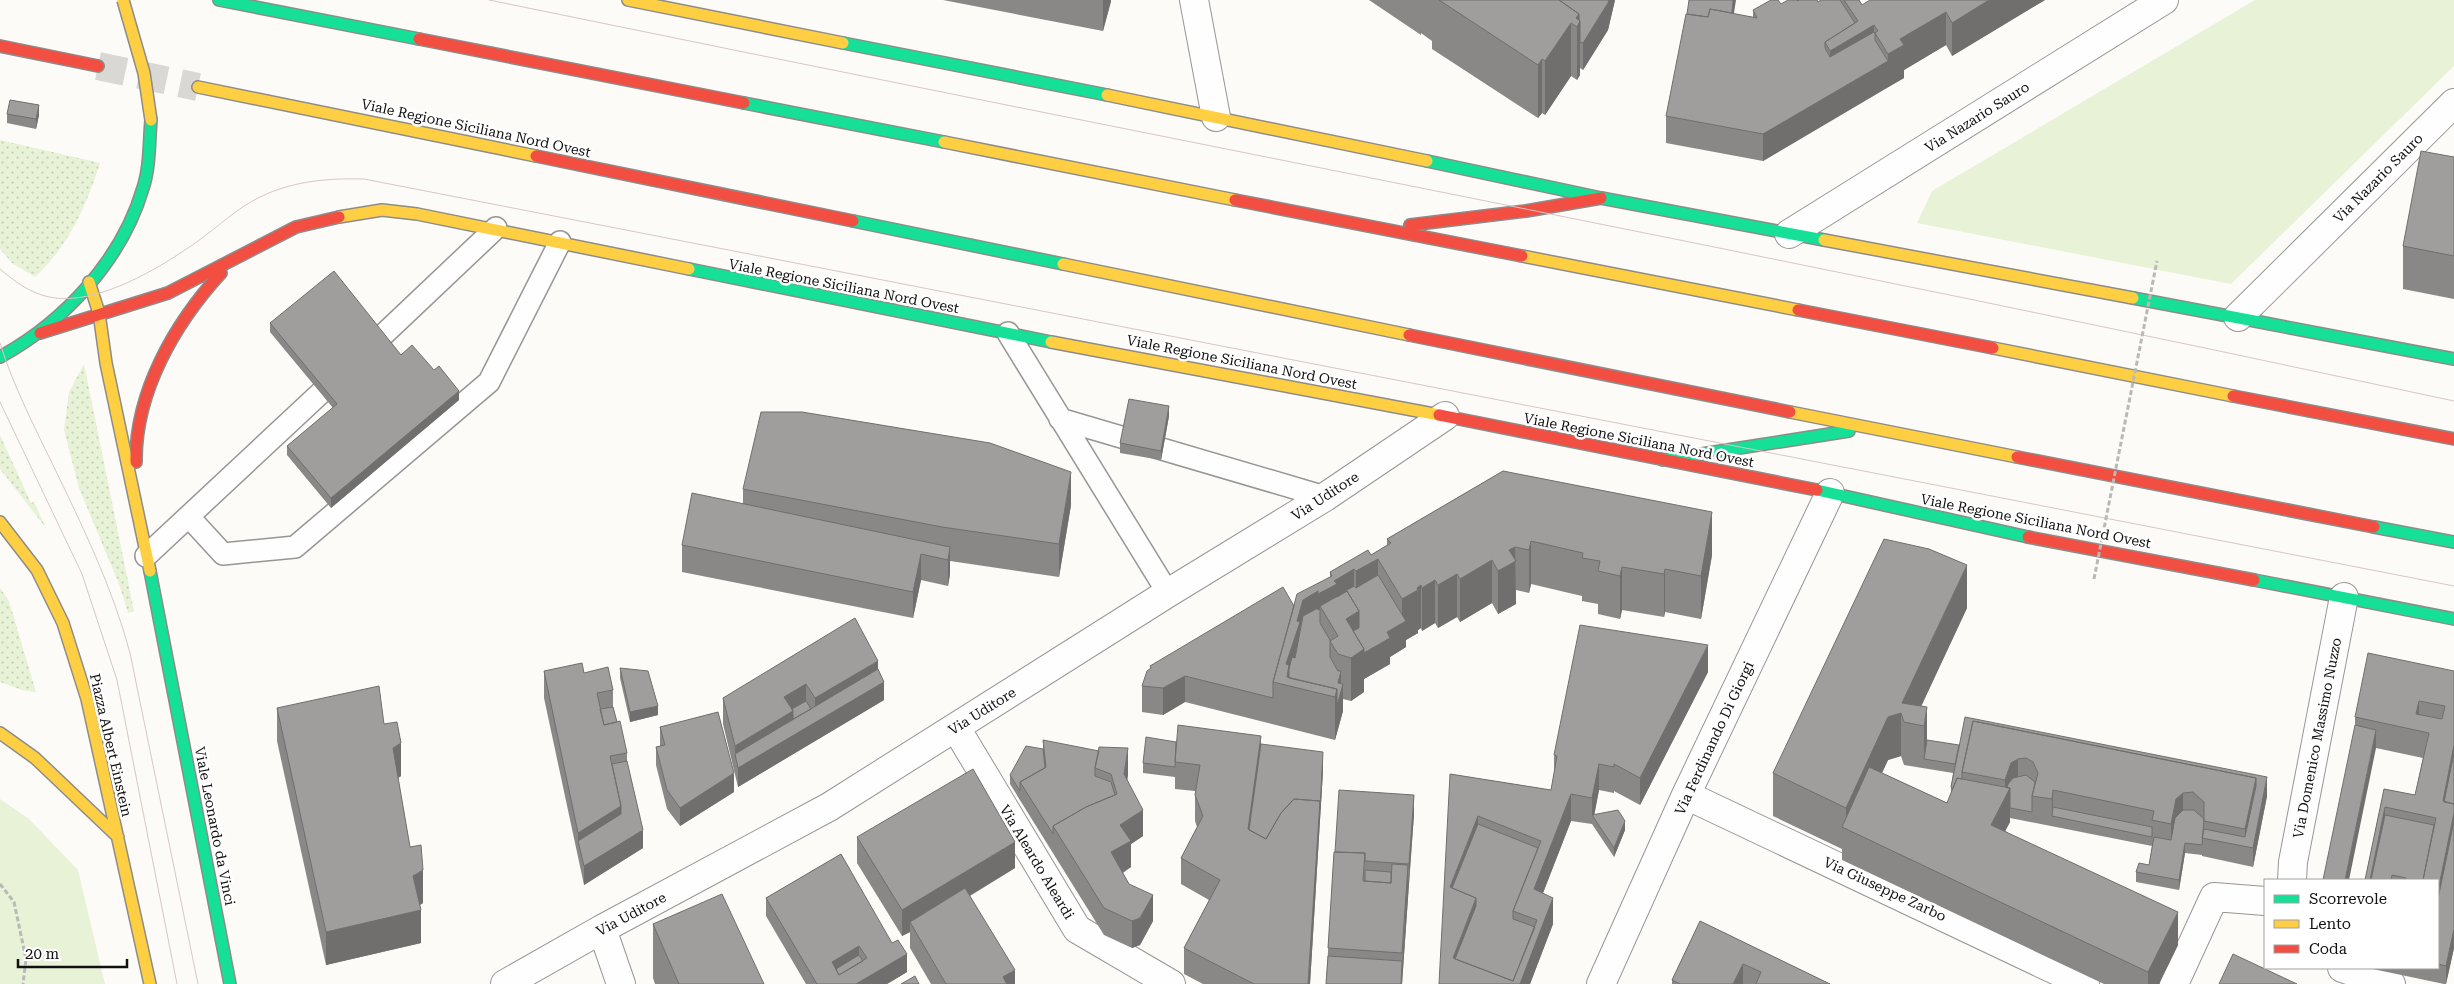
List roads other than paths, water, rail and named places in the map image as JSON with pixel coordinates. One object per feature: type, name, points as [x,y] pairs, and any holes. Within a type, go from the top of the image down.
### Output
[{"type":"street","points":[[0,357],[40,333],[76,298],[126,229],[143,188],[151,120],[144,73],[123,0]]},
{"type":"street","points":[[219,0],[2454,439]]},
{"type":"street","points":[[628,0],[1216,117],[1602,198],[2454,359]]},
{"type":"street","points":[[1194,0],[1216,117]]},
{"type":"street","name":"Via Nazario Sauro","points":[[1789,234],[2164,0]]},
{"type":"street","points":[[0,46],[98,66]]},
{"type":"street","name":"Viale Regione Siciliana Nord Ovest","points":[[198,87],[1866,428],[2454,542]]},
{"type":"street","name":"Via Nazario Sauro","points":[[2238,317],[2454,103]]},
{"type":"street","points":[[1384,228],[1526,211],[1602,198]]},
{"type":"street","name":"Viale Regione Siciliana Nord Ovest","points":[[40,333],[168,293],[202,277],[239,254],[296,227],[360,212],[382,210],[417,214],[496,228],[1008,334],[1445,416],[1830,493],[1999,531],[2454,619]]},
{"type":"street","points":[[134,499],[137,432],[152,383],[190,309],[239,254]]},
{"type":"street","points":[[89,282],[99,313],[106,363],[146,556]]},
{"type":"street","name":"Via Uditore","points":[[506,984],[602,929],[829,807],[1168,593],[1325,497],[1445,416]]},
{"type":"street","points":[[1663,460],[1866,428]]},
{"type":"street","name":"Via Ferdinando Di Giorgi","points":[[1601,984],[1686,795],[1830,493]]},
{"type":"street","name":"Piazza Albert Einstein","points":[[0,522],[37,570],[63,623],[87,699],[118,837]]},
{"type":"street","name":"Viale Leonardo da Vinci","points":[[146,556],[171,674],[230,984]]},
{"type":"street","name":"Via Domenico Massimo Nuzzo","points":[[2292,879],[2293,862],[2344,597]]},
{"type":"street","name":"Via Aleardo Aleardi","points":[[956,728],[1077,929],[1171,984]]},
{"type":"street","name":"Piazza Albert Einstein","points":[[0,733],[35,758],[118,837]]},
{"type":"street","name":"Via Giuseppe Zarbo","points":[[1686,795],[2085,984]]},
{"type":"street","points":[[118,837],[150,984]]},
{"type":"street","points":[[2174,984],[2214,897],[2264,901]]},
{"type":"street","points":[[602,929],[620,984]]},
{"type":"street","points":[[2345,969],[2391,984]]},
{"type":"lane","points":[[146,556],[496,228]]},
{"type":"lane","points":[[189,516],[224,554],[295,547],[489,382],[560,242]]},
{"type":"lane","points":[[1008,334],[1168,593]]},
{"type":"lane","points":[[1060,418],[1325,497]]},
{"type":"tunnel","points":[[98,66],[198,87]]},
{"type":"tram line","points":[[489,0],[1964,298],[2454,401]]},
{"type":"tram line","points":[[0,269],[35,293],[67,299],[87,296],[127,283],[165,263],[244,206],[260,197],[298,184],[337,179],[364,179],[2454,586]]},
{"type":"tram line","points":[[0,343],[24,404],[95,556],[123,628],[130,653],[198,984]]},
{"type":"tram line","points":[[0,402],[82,574],[117,680],[177,984]]}]
